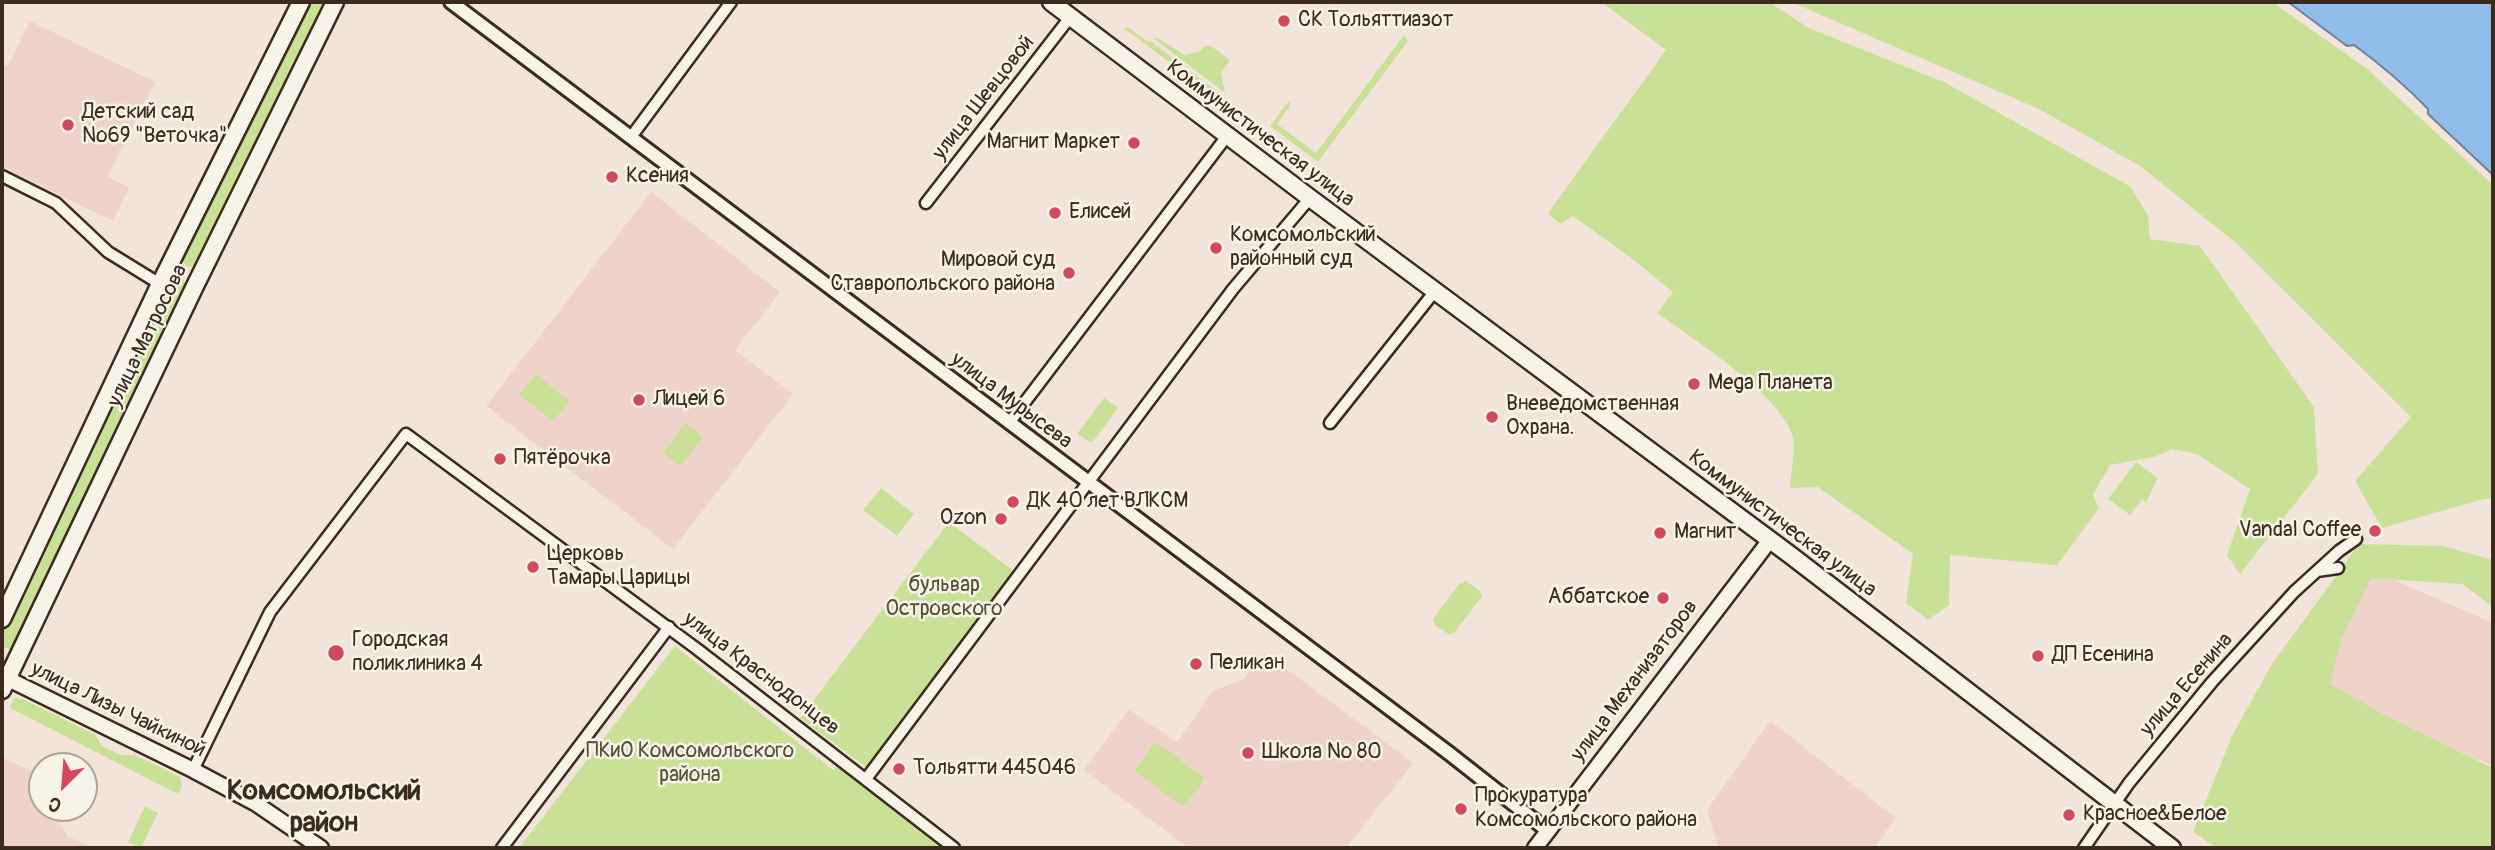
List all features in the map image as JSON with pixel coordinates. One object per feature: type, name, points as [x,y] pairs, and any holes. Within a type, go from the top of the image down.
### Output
[{"type":"main road","name":"улица Матросова","points":[[2,619],[160,284],[300,2]]},
{"type":"main road","name":"улица Матросова","points":[[4,682],[335,2]]},
{"type":"main road","name":"Коммунистическая улица","points":[[1051,2],[1770,540],[2172,848]]},
{"type":"main road","points":[[171,263],[200,277]]},
{"type":"main road","name":"улица Механизаторов","points":[[1535,848],[1770,540]]},
{"type":"main road","name":"улица Лизы Чайкиной","points":[[4,682],[193,770],[255,803],[321,848]]},
{"type":"street","name":"улица Мурысева","points":[[451,2],[1548,831]]},
{"type":"street","points":[[631,136],[731,2]]},
{"type":"street","name":"улица Шевцовой","points":[[926,202],[1070,16]]},
{"type":"street","points":[[1009,423],[1227,136]]},
{"type":"street","points":[[2,176],[56,203],[108,252],[160,284]]},
{"type":"street","points":[[866,779],[1233,289],[1310,198]]},
{"type":"street","points":[[1330,423],[1435,291]]},
{"type":"street","name":"улица Краснодонцев","points":[[193,770],[270,612],[406,434],[669,627],[954,848]]},
{"type":"street","name":"улица Есенина","points":[[2084,848],[2129,783],[2212,682],[2294,592],[2356,539]]},
{"type":"street","points":[[2317,571],[2338,568]]},
{"type":"street","points":[[502,848],[669,627]]},
{"type":"shaded area","name":"Детский сад №69 \"Веточка\"","points":[[30,21],[155,82],[108,177],[129,188],[113,221],[2,167],[2,64],[8,66]]},
{"type":"shaded area","name":"Лицей 6","points":[[651,192],[780,292],[735,350],[793,394],[673,549],[486,406]]},
{"type":"shaded area","points":[[2371,570],[2493,623],[2493,766],[2319,691],[2344,625]]},
{"type":"shaded area","name":"Школа № 80","points":[[1265,653],[1413,763],[1346,848],[1189,848],[1084,770],[1129,710],[1177,742],[1213,691],[1244,679]]},
{"type":"shaded area","points":[[1770,721],[1896,818],[1874,848],[1718,848],[1707,810]]},
{"type":"shaded area","points":[[2,757],[28,769],[28,822],[60,822],[67,836],[94,848],[2,848]]},
{"type":"green space","points":[[307,2],[329,2],[198,265],[187,267],[180,258]]},
{"type":"green space","points":[[1601,2],[1769,2],[1809,28],[1944,82],[2131,187],[2148,216],[2150,239],[2200,246],[2314,407],[2318,474],[2240,574],[2227,555],[2250,489],[2197,454],[2172,449],[2154,457],[2110,465],[2093,495],[2099,508],[2057,565],[1950,555],[1949,605],[1928,620],[1906,603],[1913,554],[1818,487],[1790,488],[1793,439],[1783,418],[1770,401],[1733,368],[1657,313],[1673,292],[1573,216],[1560,224],[1548,213],[1666,50]]},
{"type":"green space","points":[[1791,2],[2272,2],[2366,68],[2493,185],[2493,498],[2382,528],[2355,481],[2411,417],[2236,243],[2140,166],[2039,109]]},
{"type":"green space","points":[[1128,27],[1254,119],[1250,124],[1124,28]]},
{"type":"green space","points":[[1404,35],[1408,41],[1318,162],[1270,126],[1289,101],[1290,106],[1277,124],[1316,153]]},
{"type":"green space","points":[[1153,38],[1185,55],[1211,46],[1230,60],[1221,73],[1225,93]]},
{"type":"green space","points":[[175,277],[183,279],[188,289],[14,651],[2,646],[2,632],[170,280]]},
{"type":"green space","points":[[536,374],[569,401],[553,421],[519,395]]},
{"type":"green space","points":[[1104,398],[1118,408],[1092,443],[1077,434]]},
{"type":"green space","points":[[686,423],[703,437],[681,466],[663,453]]},
{"type":"green space","points":[[2136,462],[2158,478],[2146,503],[2142,499],[2130,515],[2108,499]]},
{"type":"green space","points":[[881,488],[914,514],[897,536],[863,510]]},
{"type":"green space","name":"бульвар Островского","points":[[949,522],[1015,572],[867,768],[800,718]]},
{"type":"green space","points":[[2359,544],[2443,546],[2493,560],[2493,607],[2462,584],[2371,578],[2342,637],[2330,684],[2386,716],[2493,768],[2493,848],[2217,848],[2193,832],[2232,736],[2270,667]]},
{"type":"green space","points":[[1466,581],[1479,590],[1482,596],[1450,635],[1436,626],[1433,619],[1459,584]]},
{"type":"green space","name":"ПКиО Комсомольского района","points":[[675,646],[833,770],[839,764],[947,848],[519,848]]},
{"type":"green space","points":[[14,698],[23,699],[96,735],[102,746],[121,755],[135,755],[180,777],[182,785],[178,794],[98,752],[10,708]]},
{"type":"green space","points":[[1155,742],[1205,778],[1184,807],[1134,771]]},
{"type":"green space","points":[[145,806],[158,813],[141,848],[128,842]]},
{"type":"water","points":[[2288,2],[2493,2],[2493,175],[2428,114],[2428,109],[2392,75],[2354,45],[2347,46]]},
{"type":"place","name":"СК Тольяттиазот","points":[[1284,21]]},
{"type":"place","name":"Детский сад №69 \"Веточка\"","points":[[68,125]]},
{"type":"place","name":"Магнит Маркет","points":[[1134,143]]},
{"type":"place","name":"Ксения","points":[[612,177]]},
{"type":"place","name":"Елисей","points":[[1055,213]]},
{"type":"place","name":"Комсомольский районный суд","points":[[1216,248]]},
{"type":"place","name":"Мировой суд Ставропольского района","points":[[1069,273]]},
{"type":"place","name":"Mega Планета","points":[[1694,384]]},
{"type":"place","name":"Лицей 6","points":[[639,400]]},
{"type":"place","name":"Вневедомственная Охрана.","points":[[1492,417]]},
{"type":"place","name":"Пятёрочка","points":[[500,459]]},
{"type":"place","name":"ДК 40 лет ВЛКСМ","points":[[1013,502]]},
{"type":"place","name":"Ozon","points":[[1001,519]]},
{"type":"place","name":"Vandal Coffee","points":[[2375,531]]},
{"type":"place","name":"Магнит","points":[[1660,533]]},
{"type":"place","name":"Церковь Тамары Царицы","points":[[533,567]]},
{"type":"place","name":"Аббатское","points":[[1663,598]]},
{"type":"place","name":"Городская поликлиника 4","points":[[336,653]]},
{"type":"place","name":"ДП Есенина","points":[[2038,656]]},
{"type":"place","name":"Пеликан","points":[[1196,664]]},
{"type":"place","name":"Школа № 80","points":[[1248,753]]},
{"type":"place","name":"Тольятти 445046","points":[[899,769]]},
{"type":"place","name":"Прокуратура Комсомольского района","points":[[1461,809]]},
{"type":"place","name":"Красное&Белое","points":[[2069,815]]},
{"type":"district","name":"Комсомольский район","points":[[324,808]]}]
